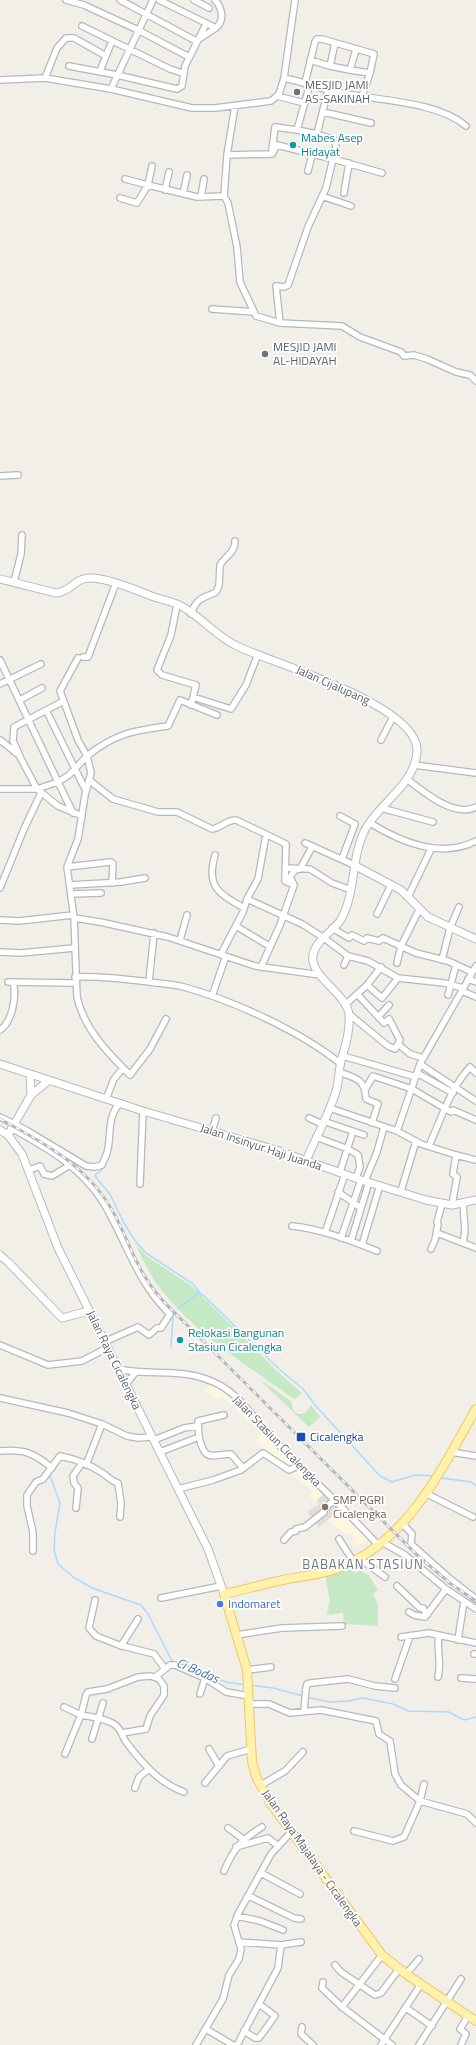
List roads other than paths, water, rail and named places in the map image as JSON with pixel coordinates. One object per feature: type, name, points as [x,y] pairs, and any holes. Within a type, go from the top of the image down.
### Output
[{"type":"main road","points":[[222,1590],[324,1572],[356,1560],[380,1543],[403,1524],[427,1494],[476,1409]]},
{"type":"main road","name":"Jalan Raya Majalaya - Cicalengka","points":[[222,1590],[236,1635],[244,1653],[248,1682],[251,1749],[255,1772],[272,1805],[382,1955],[406,1974],[476,2021]]},
{"type":"street","points":[[66,0],[83,2],[189,57]]},
{"type":"street","points":[[120,0],[196,41]]},
{"type":"street","points":[[111,89],[153,0]]},
{"type":"street","points":[[159,0],[216,28]]},
{"type":"street","points":[[194,0],[209,8]]},
{"type":"street","points":[[196,41],[219,26],[222,17],[220,5],[215,0]]},
{"type":"street","points":[[0,80],[45,78],[111,89],[192,108],[235,106],[271,101],[278,96],[284,78],[295,0]]},
{"type":"street","points":[[69,66],[117,74],[177,89],[182,86],[182,74],[196,41],[206,24]]},
{"type":"street","points":[[82,26],[129,50],[182,74]]},
{"type":"street","points":[[45,78],[58,48],[66,38],[74,38],[106,56]]},
{"type":"street","points":[[298,130],[304,103],[310,60],[317,39],[374,54],[370,73],[362,96]]},
{"type":"street","points":[[100,71],[112,41]]},
{"type":"street","points":[[330,66],[335,43]]},
{"type":"street","points":[[350,70],[356,49]]},
{"type":"street","points":[[310,60],[330,66],[370,73]]},
{"type":"street","points":[[284,78],[307,83],[328,90],[437,111],[459,120],[466,126]]},
{"type":"street","points":[[317,134],[328,90]]},
{"type":"street","points":[[278,96],[304,103]]},
{"type":"street","points":[[235,106],[227,155],[224,196],[228,203],[237,248],[240,282],[254,312],[259,318],[280,323],[342,326],[360,337],[401,352],[404,356],[414,355],[427,359],[456,372],[470,375],[476,381]]},
{"type":"street","points":[[323,112],[371,123]]},
{"type":"street","points":[[272,154],[275,126],[317,134],[335,140],[336,147],[322,196],[308,227],[288,285],[284,287],[276,287],[280,323]]},
{"type":"street","points":[[272,154],[277,145],[382,173]]},
{"type":"street","points":[[227,155],[272,154]]},
{"type":"street","points":[[308,171],[312,155]]},
{"type":"street","points":[[344,193],[349,163]]},
{"type":"street","points":[[120,198],[137,203],[148,185],[152,166]]},
{"type":"street","points":[[166,190],[169,172]]},
{"type":"street","points":[[183,194],[187,175]]},
{"type":"street","points":[[125,179],[183,194],[201,197],[224,196]]},
{"type":"street","points":[[201,197],[204,179]]},
{"type":"street","points":[[322,196],[351,206]]},
{"type":"street","points":[[212,309],[254,312]]},
{"type":"street","points":[[0,476],[18,475]]},
{"type":"street","points":[[14,582],[21,554],[22,536]]},
{"type":"street","points":[[191,614],[194,603],[216,592],[220,565],[232,553],[235,547],[235,541]]},
{"type":"street","name":"Jalan Cijalupang","points":[[0,579],[56,593],[63,592],[78,580],[84,578],[100,579],[116,583],[177,605],[184,608],[221,638],[358,696],[393,717],[410,733],[415,742],[417,753],[414,765],[408,780],[380,808],[360,842],[354,865],[351,890],[340,921],[316,947],[312,956],[314,967],[320,975]]},
{"type":"street","points":[[116,583],[88,657],[80,657],[60,687],[62,702],[87,756],[91,770],[78,839],[68,867],[74,917],[75,980],[80,1010],[107,1053],[130,1075],[150,1049],[166,1018]]},
{"type":"street","points":[[177,605],[171,635],[157,670],[162,675],[195,684],[196,686],[191,705]]},
{"type":"street","points":[[193,697],[231,709],[246,685],[258,654]]},
{"type":"street","points":[[0,660],[72,813]]},
{"type":"street","points":[[0,684],[41,664]]},
{"type":"street","points":[[20,700],[42,688]]},
{"type":"street","points":[[0,789],[39,791],[58,782],[74,770],[87,756],[104,744],[129,732],[168,726],[179,701],[217,715]]},
{"type":"street","points":[[62,702],[16,725],[13,730],[13,741],[39,791],[58,806],[82,816]]},
{"type":"street","points":[[46,710],[74,770],[86,791]]},
{"type":"street","points":[[381,740],[393,717]]},
{"type":"street","points":[[0,740],[19,755]]},
{"type":"street","points":[[414,765],[476,773]]},
{"type":"street","points":[[89,780],[113,799],[162,813],[177,812],[212,829],[217,828],[230,820],[236,820],[286,844],[285,881],[294,885]]},
{"type":"street","points":[[408,780],[445,805],[469,809],[476,807]]},
{"type":"street","points":[[0,888],[39,791]]},
{"type":"street","points":[[380,808],[433,822]]},
{"type":"street","points":[[340,816],[354,824],[342,859]]},
{"type":"street","points":[[370,823],[392,836],[431,849],[465,845],[476,841]]},
{"type":"street","points":[[212,996],[223,955],[244,912],[247,899],[260,873],[266,835]]},
{"type":"street","points":[[305,843],[342,859],[391,885],[408,897],[419,910],[428,917],[476,939]]},
{"type":"street","points":[[261,967],[284,916],[294,885],[290,877],[295,870],[300,869],[312,846]]},
{"type":"street","points":[[408,897],[431,849]]},
{"type":"street","points":[[215,855],[211,870],[214,884],[222,895],[244,908]]},
{"type":"street","points":[[68,867],[111,862],[113,864],[112,883]]},
{"type":"street","points":[[285,868],[310,869],[332,883],[351,890]]},
{"type":"street","points":[[70,885],[112,883],[145,878]]},
{"type":"street","points":[[377,914],[391,885]]},
{"type":"street","points":[[71,894],[101,893]]},
{"type":"street","points":[[247,899],[302,924],[348,956],[357,957],[398,978],[451,984],[475,1000]]},
{"type":"street","points":[[442,960],[450,928],[459,907]]},
{"type":"street","points":[[397,963],[401,946],[419,910]]},
{"type":"street","points":[[180,940],[187,915]]},
{"type":"street","points":[[0,920],[74,917],[180,940],[261,967],[320,975],[345,1005],[349,1014],[388,1046],[394,1049],[400,1040],[389,1019],[384,1023],[357,994]]},
{"type":"street","points":[[236,926],[270,946]]},
{"type":"street","points":[[332,928],[349,938],[352,935],[364,941],[368,938],[380,941],[383,938],[416,953],[442,960],[472,972]]},
{"type":"street","points":[[149,982],[154,934]]},
{"type":"street","points":[[0,952],[21,953],[74,948]]},
{"type":"street","points":[[344,965],[348,956]]},
{"type":"street","points":[[448,995],[456,965]]},
{"type":"street","points":[[398,1131],[420,1064],[476,966]]},
{"type":"street","points":[[345,1005],[381,968]]},
{"type":"street","points":[[0,1030],[7,1024],[10,1016],[14,993],[11,982],[75,980],[95,976],[182,986],[212,996],[271,1021],[325,1051],[341,1064]]},
{"type":"street","points":[[366,985],[380,998],[398,978]]},
{"type":"street","points":[[468,979],[476,982]]},
{"type":"street","points":[[379,1016],[389,1005]]},
{"type":"street","points":[[306,1161],[330,1108],[337,1088],[349,1014]]},
{"type":"street","points":[[398,1044],[410,1054],[423,1058]]},
{"type":"street","points":[[343,1056],[416,1075],[453,1093]]},
{"type":"street","name":"Jalan Insinyur Haji Juanda","points":[[0,1064],[48,1081],[442,1204],[452,1205],[476,1200]]},
{"type":"street","points":[[420,1064],[476,1101]]},
{"type":"street","points":[[429,1146],[456,1088],[470,1067],[476,1073]]},
{"type":"street","points":[[106,1099],[114,1079],[123,1068]]},
{"type":"street","points":[[339,1072],[358,1079],[366,1088]]},
{"type":"street","points":[[30,1074],[31,1095]]},
{"type":"street","points":[[372,1123],[379,1105],[377,1102],[366,1099],[366,1088],[373,1076],[412,1089],[445,1109],[476,1120]]},
{"type":"street","points":[[11,1129],[31,1095],[48,1081]]},
{"type":"street","points":[[0,1117],[11,1129],[86,1166],[95,1167],[102,1165],[112,1115],[120,1103]]},
{"type":"street","points":[[330,1108],[398,1131],[416,1141],[456,1156],[476,1160]]},
{"type":"street","points":[[140,1184],[143,1111]]},
{"type":"street","points":[[212,1131],[216,1118]]},
{"type":"street","points":[[308,1118],[364,1135]]},
{"type":"street","points":[[341,1238],[353,1202],[377,1152],[384,1127]]},
{"type":"street","points":[[0,1345],[48,1365],[82,1361],[105,1345],[138,1327],[149,1335],[157,1328],[161,1328],[170,1314],[158,1302],[142,1280],[103,1203],[95,1191],[70,1165],[40,1143],[11,1129]]},
{"type":"street","name":"Jalan Raya Cicalengka","points":[[0,1130],[11,1129],[29,1170],[58,1248],[208,1549],[222,1590]]},
{"type":"street","points":[[325,1233],[338,1192],[353,1131]]},
{"type":"street","points":[[316,1137],[348,1149],[359,1157],[363,1180],[361,1208],[352,1241]]},
{"type":"street","points":[[401,1191],[416,1141]]},
{"type":"street","points":[[452,1205],[453,1191],[457,1177],[453,1174],[456,1156]]},
{"type":"street","points":[[29,1170],[40,1166],[44,1174],[52,1176],[70,1165]]},
{"type":"street","points":[[362,1245],[380,1185]]},
{"type":"street","points":[[338,1192],[361,1208]]},
{"type":"street","points":[[463,1203],[465,1231],[463,1243]]},
{"type":"street","points":[[431,1249],[437,1233],[437,1222],[442,1204]]},
{"type":"street","points":[[292,1226],[325,1233],[352,1241],[377,1251]]},
{"type":"street","points":[[437,1233],[476,1248]]},
{"type":"street","points":[[0,1255],[62,1318],[90,1311]]},
{"type":"street","name":"Jalan Stasiun Cicalengka","points":[[118,1369],[135,1373],[152,1372],[179,1374],[210,1380],[218,1384],[242,1403],[274,1440],[334,1500],[380,1543],[405,1555],[446,1589],[476,1609]]},
{"type":"street","points":[[126,1384],[135,1373]]},
{"type":"street","points":[[0,1398],[68,1413],[102,1424],[127,1436],[138,1438],[153,1438],[184,1428],[197,1426]]},
{"type":"street","points":[[224,1415],[198,1421],[197,1426],[202,1448],[209,1456],[213,1457],[231,1454],[243,1468]]},
{"type":"street","points":[[76,1508],[78,1488],[74,1483],[73,1476],[84,1464],[102,1424]]},
{"type":"street","points":[[160,1452],[199,1437]]},
{"type":"street","points":[[0,1451],[10,1450],[34,1454],[51,1468]]},
{"type":"street","points":[[451,1452],[476,1456]]},
{"type":"street","points":[[178,1489],[213,1480],[243,1468],[263,1453],[289,1470],[300,1465]]},
{"type":"street","points":[[33,1551],[33,1532],[26,1506],[27,1495],[36,1482],[43,1479],[60,1456],[84,1464],[105,1475],[112,1482],[118,1483],[120,1517]]},
{"type":"street","points":[[427,1494],[473,1517]]},
{"type":"street","points":[[284,1540],[291,1532],[304,1527],[324,1512],[324,1509],[334,1500]]},
{"type":"street","points":[[403,1524],[412,1534],[411,1544],[449,1578],[476,1599]]},
{"type":"street","points":[[339,1539],[356,1560],[385,1577]]},
{"type":"street","points":[[397,1586],[420,1608],[423,1608],[427,1615]]},
{"type":"street","points":[[410,1612],[420,1617],[427,1615],[446,1589]]},
{"type":"street","points":[[161,1598],[222,1590]]},
{"type":"street","points":[[95,1600],[89,1628],[90,1631],[96,1636],[122,1646],[154,1654],[165,1669]]},
{"type":"street","points":[[458,1640],[464,1601]]},
{"type":"street","points":[[122,1646],[138,1619]]},
{"type":"street","points":[[236,1635],[282,1628],[342,1626]]},
{"type":"street","points":[[401,1637],[420,1634],[439,1635],[476,1643]]},
{"type":"street","points":[[438,1677],[441,1662],[438,1646],[439,1635]]},
{"type":"street","points":[[395,1679],[410,1636]]},
{"type":"street","points":[[155,1677],[170,1665],[175,1665],[205,1678],[231,1694],[269,1704],[290,1713],[304,1709],[320,1710],[377,1722],[379,1734],[390,1741],[397,1781],[420,1801],[467,1814],[476,1822]]},
{"type":"street","points":[[247,1670],[271,1667]]},
{"type":"street","points":[[65,1754],[81,1715],[86,1694],[88,1692],[107,1689],[138,1676],[155,1677],[163,1683],[164,1695],[150,1716],[146,1729],[122,1733]]},
{"type":"street","points":[[200,1694],[205,1678]]},
{"type":"street","points":[[461,1678],[476,1679]]},
{"type":"street","points":[[304,1709],[307,1684],[311,1683],[348,1679],[375,1686],[395,1688]]},
{"type":"street","points":[[92,1739],[103,1703]]},
{"type":"street","points":[[64,1706],[81,1715],[99,1718],[116,1725],[125,1740],[148,1769],[168,1786],[184,1792]]},
{"type":"street","points":[[209,1749],[219,1766]]},
{"type":"street","points":[[205,1783],[230,1754],[251,1749]]},
{"type":"street","points":[[261,1785],[285,1771],[303,1752]]},
{"type":"street","points":[[135,1788],[141,1775],[148,1769]]},
{"type":"street","points":[[354,1831],[393,1841],[403,1837],[420,1801],[424,1784]]},
{"type":"street","points":[[224,1871],[236,1847],[243,1839],[262,1827]]},
{"type":"street","points":[[228,1828],[243,1839]]},
{"type":"street","points":[[196,2045],[223,1999],[229,1976],[239,1959],[240,1942],[234,1924],[237,1916],[278,1845],[292,1831]]},
{"type":"street","points":[[236,1847],[268,1838],[278,1845]]},
{"type":"street","points":[[261,1873],[300,1894]]},
{"type":"street","points":[[249,1896],[294,1918],[302,1920]]},
{"type":"street","points":[[237,1916],[260,1921],[283,1930]]},
{"type":"street","points":[[240,1942],[281,1945],[301,1942]]},
{"type":"street","points":[[237,2045],[278,1968],[281,1945]]},
{"type":"street","points":[[342,2007],[382,1955]]},
{"type":"street","points":[[406,1974],[419,1959]]},
{"type":"street","points":[[335,1965],[359,1985],[374,1995],[378,1995],[399,1969]]},
{"type":"street","points":[[419,2045],[448,2002],[461,1978]]},
{"type":"street","points":[[323,1982],[322,1988],[342,2007],[392,2045]]},
{"type":"street","points":[[381,2045],[421,1984]]},
{"type":"street","points":[[244,2031],[255,2038],[259,2038],[270,2024],[274,2016],[259,2004]]},
{"type":"street","points":[[406,2008],[432,2026]]},
{"type":"street","points":[[461,2045],[466,2034],[460,2029],[468,2016]]},
{"type":"street","points":[[302,2027],[301,2034],[313,2045]]},
{"type":"street","points":[[206,2029],[233,2045]]},
{"type":"waterway","points":[[104,1166],[102,1170],[95,1175],[110,1195],[122,1220],[140,1247],[146,1253],[193,1284],[200,1293]]},
{"type":"waterway","points":[[178,1309],[198,1293],[203,1295],[279,1369],[303,1389],[315,1405],[380,1476],[392,1482],[415,1475],[433,1476]]},
{"type":"waterway","points":[[171,1347],[173,1316]]},
{"type":"waterway","name":"Ci Bodas","points":[[49,1473],[60,1503],[54,1550],[58,1564],[73,1577],[92,1588],[141,1605],[148,1614],[172,1661],[226,1682],[245,1685]]},
{"type":"waterway","points":[[441,1478],[471,1482],[476,1486]]},
{"type":"waterway","name":"Ci Bodas","points":[[250,1685],[273,1688],[303,1696]]},
{"type":"waterway","name":"Ci Bodas","points":[[307,1697],[329,1702],[349,1701],[363,1698],[393,1704],[408,1711],[449,1712],[464,1720],[476,1717]]},
{"type":"railway","points":[[0,1119],[48,1146],[90,1180],[102,1194],[112,1210],[141,1270],[151,1286],[164,1302],[416,1554],[451,1584],[476,1601]]},
{"type":"place","name":"MESJID JAMI AS-SAKINAH","points":[[297,92]]},
{"type":"place","name":"Mabes Asep Hidayat","points":[[293,145]]},
{"type":"place","name":"MESJID JAMI AL-HIDAYAH","points":[[265,354]]},
{"type":"place","name":"Relokasi Bangunan Stasiun Cicalengka","points":[[180,1340]]},
{"type":"place","name":"Cicalengka","points":[[301,1437]]},
{"type":"place","name":"SMP PGRI Cicalengka","points":[[325,1507]]},
{"type":"place","name":"Indomaret","points":[[220,1604]]},
{"type":"district","name":"BABAKAN STASIUN","points":[[363,1564]]}]
